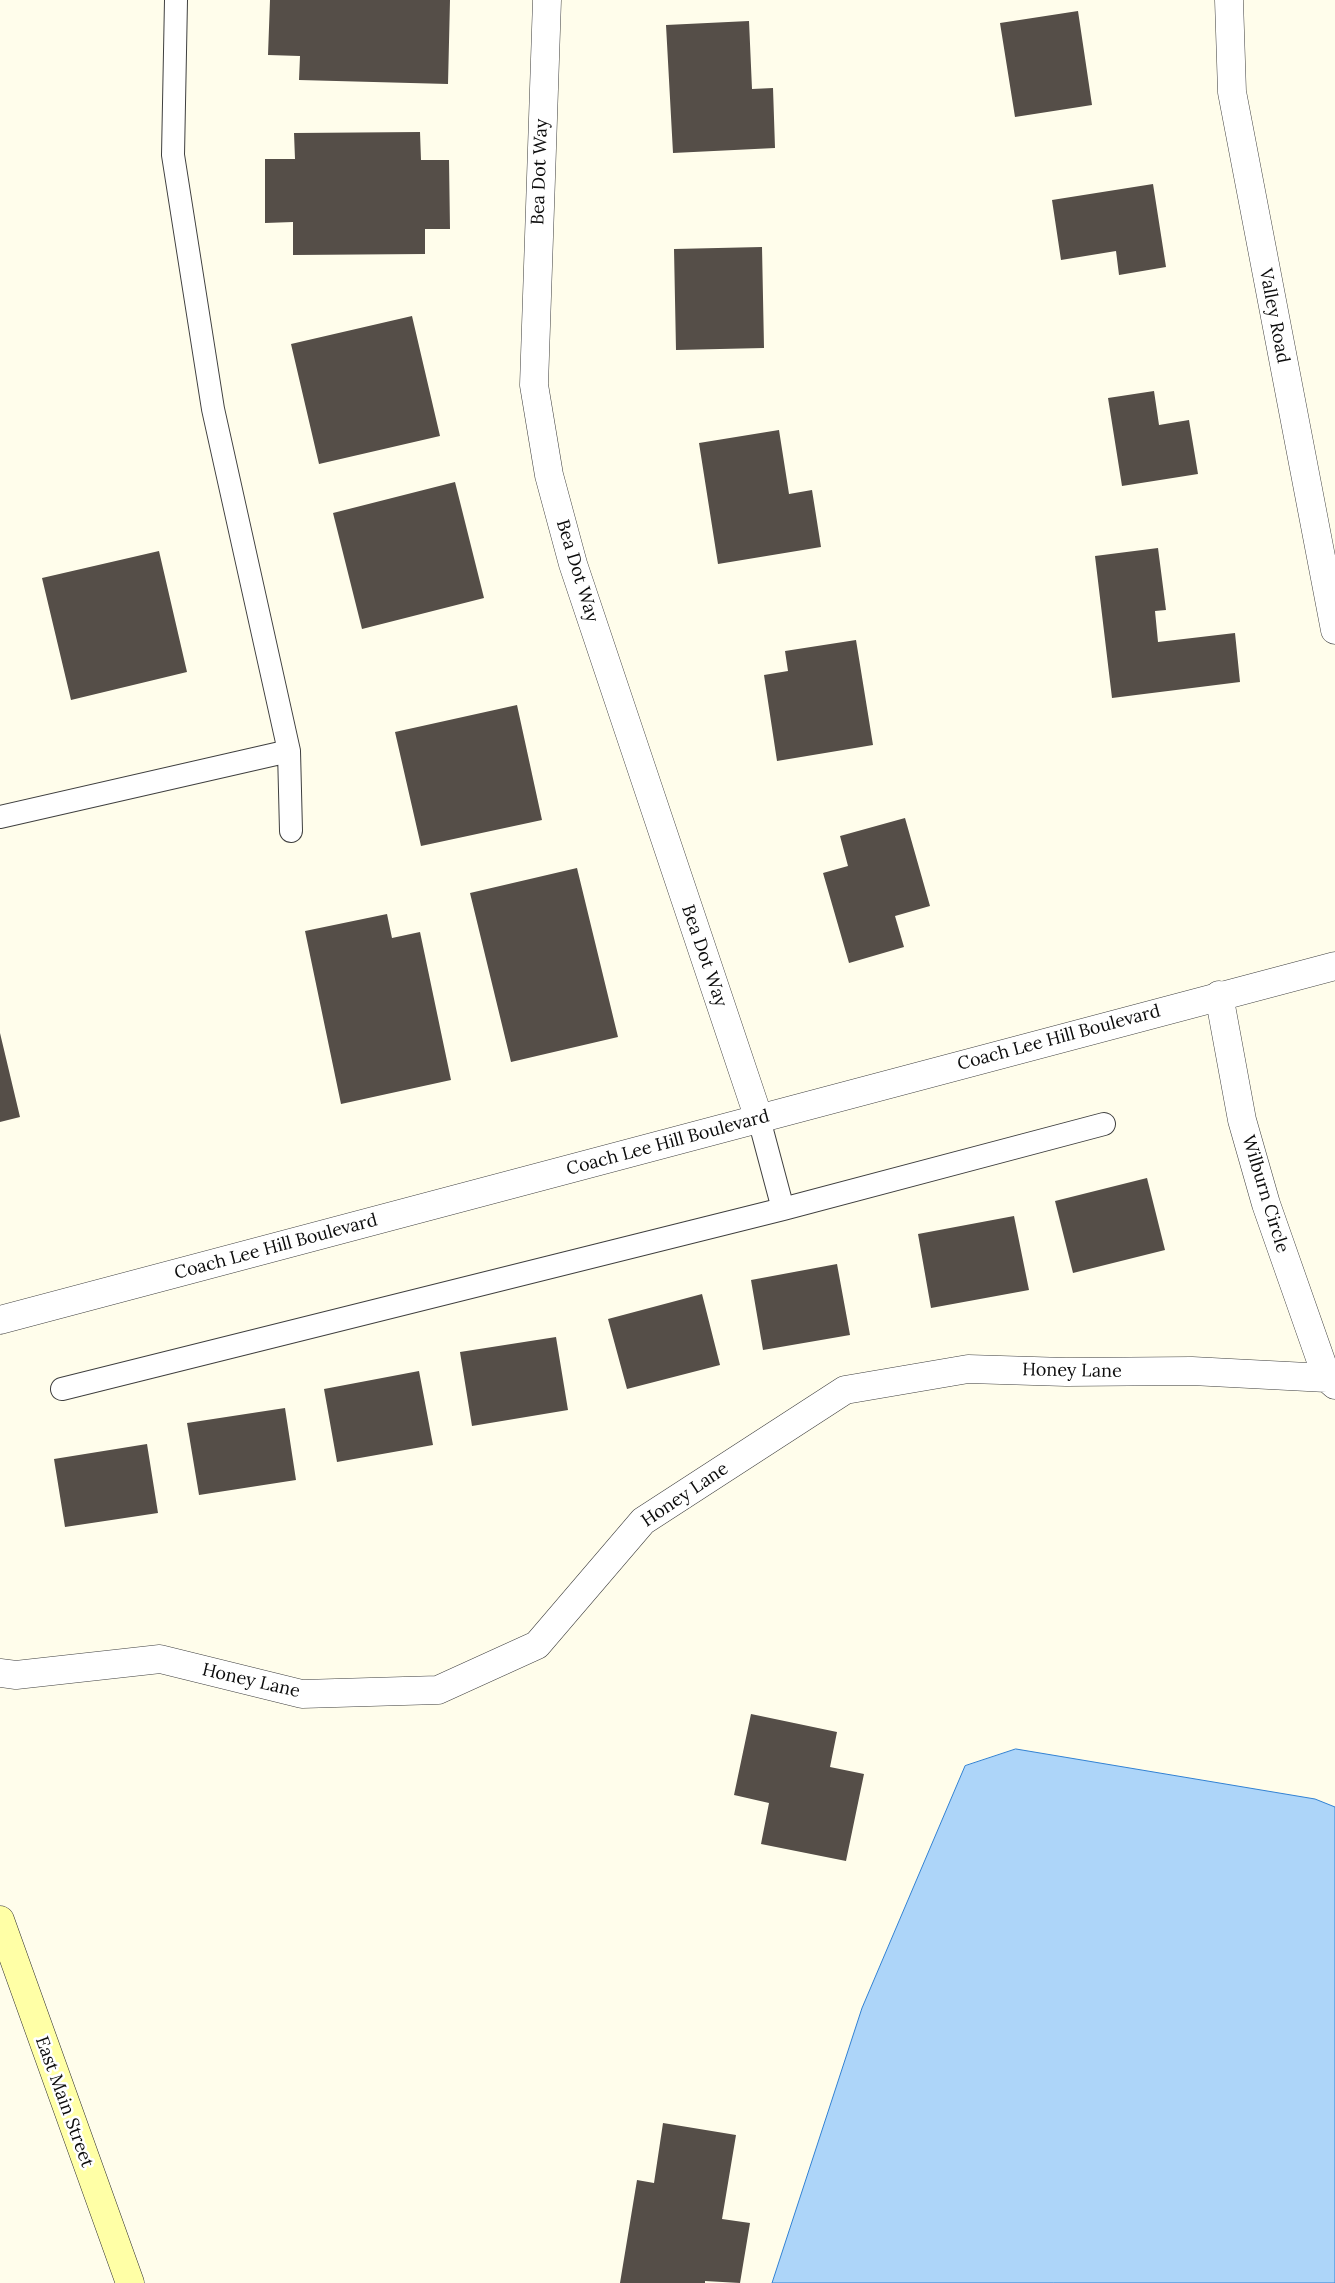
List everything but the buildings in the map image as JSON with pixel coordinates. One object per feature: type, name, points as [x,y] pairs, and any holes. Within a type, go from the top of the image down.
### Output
[{"type":"main road","name":"East Main Street","points":[[0,1920],[130,2283]]},
{"type":"street","name":"Bea Dot Way","points":[[547,0],[534,385],[549,475],[573,564],[759,1119]]},
{"type":"street","name":"Valley Road","points":[[1229,0],[1233,102],[1335,630]]},
{"type":"street","name":"Coach Lee Hill Boulevard","points":[[0,1320],[1219,995],[1335,966]]},
{"type":"street","name":"Wilburn Circle","points":[[1219,995],[1242,1120],[1266,1204],[1331,1382]]},
{"type":"street","name":"Honey Lane","points":[[0,1673],[16,1675],[160,1659],[302,1694],[438,1690],[537,1645],[643,1521],[845,1390],[968,1369],[1066,1372],[1192,1371],[1331,1382]]},
{"type":"lane","points":[[176,0],[172,155],[213,409],[289,751],[290,831]]},
{"type":"lane","points":[[0,817],[289,751]]},
{"type":"lane","points":[[759,1119],[783,1209]]},
{"type":"lane","points":[[62,1389],[783,1209],[1104,1124]]},
{"type":"water","points":[[1016,1749],[1315,1799],[1335,1807],[1335,2283],[772,2283],[862,2008],[965,1766]]}]
